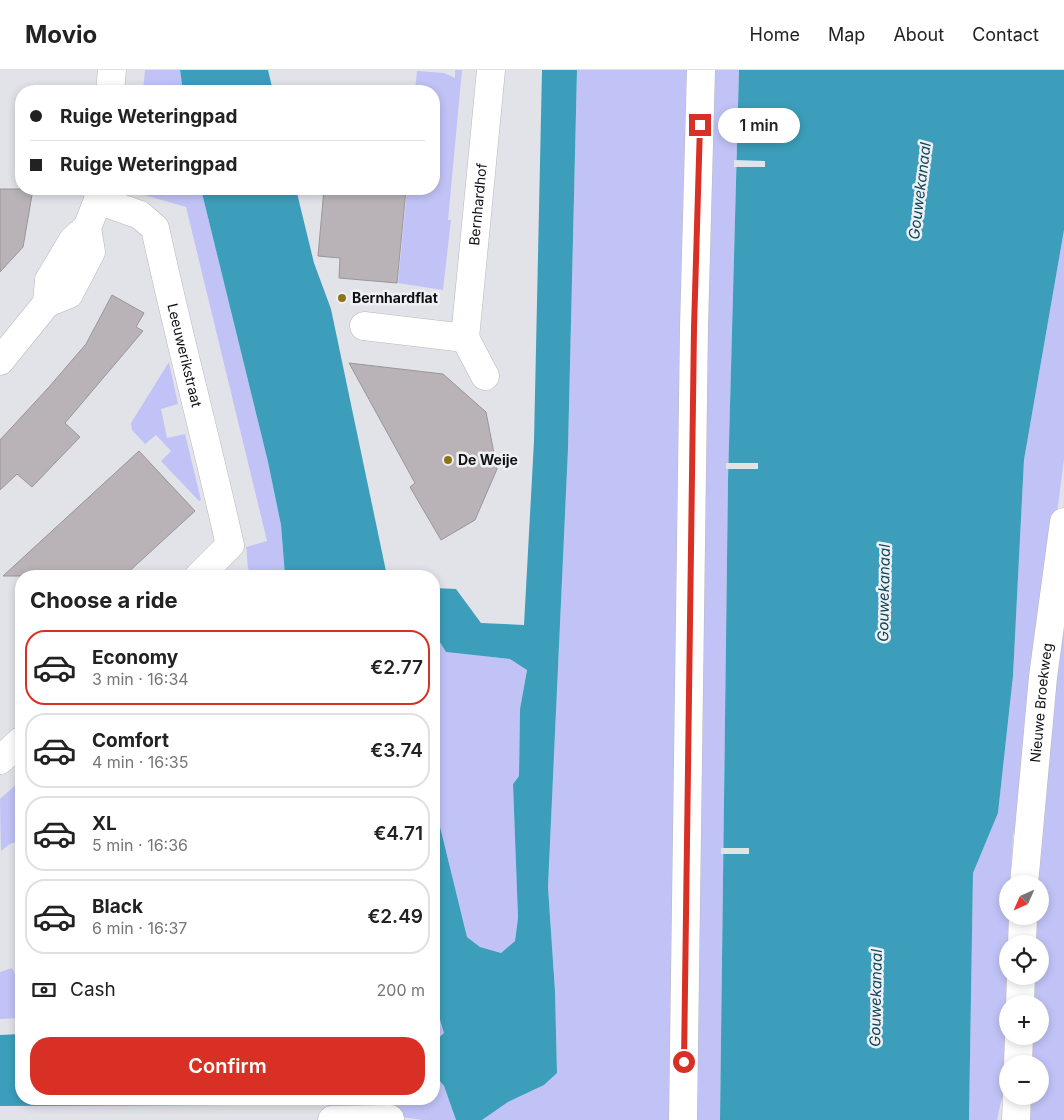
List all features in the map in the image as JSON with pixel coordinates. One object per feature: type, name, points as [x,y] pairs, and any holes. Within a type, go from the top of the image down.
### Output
[{"type":"street","points":[[111,85],[112,70]]},
{"type":"street","name":"Bernhardhof","points":[[464,338],[492,70]]},
{"type":"street","points":[[683,1120],[694,328],[701,70]]},
{"type":"street","points":[[0,361],[47,303],[49,280],[73,240],[87,228],[98,195]]},
{"type":"street","name":"Leeuwerikstraat","points":[[100,195],[140,214],[155,228],[182,349],[201,420],[230,545],[205,570]]},
{"type":"street","points":[[364,326],[464,338],[485,376]]},
{"type":"street","name":"Nieuwe Broekweg","points":[[1025,875],[1042,677],[1064,522]]},
{"type":"street","points":[[0,760],[15,746]]},
{"type":"street","points":[[1016,1120],[1017,1105]]},
{"type":"street","points":[[332,1120],[390,1119]]},
{"type":"shaded area","points":[[145,70],[180,70],[182,85],[144,85]]},
{"type":"shaded area","points":[[455,70],[462,70],[448,220],[451,220],[443,290],[398,283],[406,195],[440,195],[440,85],[416,85],[417,71],[444,73],[455,78]]},
{"type":"shaded area","points":[[577,70],[739,70],[728,480],[720,1120],[482,1120],[508,1102],[544,1085],[557,1073],[555,991],[548,887],[568,449]]},
{"type":"shaded area","points":[[144,195],[202,195],[268,462],[281,525],[285,570],[248,569],[246,547],[267,541],[186,207]]},
{"type":"shaded area","points":[[1064,230],[1064,459],[1019,810],[1013,836],[1011,875],[999,875],[999,925],[1011,925],[1012,935],[999,935],[999,985],[1008,985],[1008,995],[999,995],[999,1045],[1008,1045],[1008,1055],[999,1055],[1000,1105],[997,1120],[969,1120],[973,872],[998,813],[1013,676],[1024,460]]},
{"type":"shaded area","points":[[169,362],[178,404],[161,409],[167,438],[185,434],[201,500],[199,501],[161,461],[171,451],[156,435],[145,444],[132,430],[131,423]]},
{"type":"shaded area","points":[[1064,588],[1064,1120],[1026,1120],[1027,1105],[1049,1105],[1049,1055],[1028,1055],[1028,1045],[1049,1045],[1049,995],[1029,995],[1030,985],[1049,985],[1049,935],[1031,935],[1032,925],[1049,925],[1049,875],[1034,875]]},
{"type":"shaded area","points":[[440,642],[446,652],[510,659],[527,669],[520,709],[519,776],[513,784],[518,918],[515,941],[501,953],[480,947],[467,937],[440,827]]},
{"type":"shaded area","points":[[15,785],[15,843],[8,845],[1,851],[0,799]]},
{"type":"shaded area","points":[[12,968],[15,974],[15,1018],[0,1019],[0,972]]},
{"type":"shaded area","points":[[440,1020],[444,1033],[440,1037]]},
{"type":"shaded area","points":[[440,1081],[444,1086],[456,1120],[423,1120],[394,1116],[395,1105],[440,1105]]},
{"type":"shaded area","points":[[380,1105],[380,1109],[328,1106]]},
{"type":"water","points":[[180,70],[268,70],[272,85],[182,85]]},
{"type":"water","points":[[542,70],[577,70],[568,449],[548,887],[555,991],[557,1073],[544,1085],[508,1102],[482,1120],[456,1120],[444,1086],[440,1081],[440,1037],[444,1033],[440,1020],[440,827],[467,937],[480,947],[501,953],[515,941],[518,918],[513,784],[519,776],[520,709],[527,670],[510,659],[446,652],[440,642],[440,588],[456,589],[481,623],[524,625],[534,441]]},
{"type":"water","name":"Gouwekanaal","points":[[739,70],[1064,70],[1064,230],[1024,460],[1013,676],[998,813],[973,873],[969,1120],[720,1120],[728,480]]},
{"type":"water","points":[[202,195],[297,195],[314,263],[331,309],[386,570],[285,570],[281,525],[268,462]]},
{"type":"water","points":[[15,1034],[15,1105],[232,1105],[0,1106],[0,1035]]},
{"type":"pier","points":[[734,160],[765,161],[765,167],[734,167]]},
{"type":"pier","points":[[726,463],[758,463],[758,469],[726,469]]},
{"type":"pier","points":[[721,848],[749,848],[749,854],[721,854]]},
{"type":"building","points":[[0,189],[15,189],[15,195],[32,195],[23,247],[0,272]]},
{"type":"building","name":"Bernhardflat","points":[[323,195],[405,195],[397,283],[339,278],[340,258],[318,256]]},
{"type":"building","points":[[112,295],[144,313],[136,327],[143,331],[65,423],[80,437],[32,487],[17,474],[0,490],[0,440],[86,344]]},
{"type":"building","name":"De Weije","points":[[349,363],[443,374],[486,412],[497,469],[475,520],[441,540],[410,487],[415,483]]},
{"type":"building","points":[[139,451],[195,511],[131,570],[15,570],[15,576],[3,576]]},
{"type":"place","name":"Bernhardflat","points":[[342,298]]},
{"type":"place","name":"De Weije","points":[[448,460]]},
{"type":"route","points":[[684,1062],[694,328],[700,125]]}]
